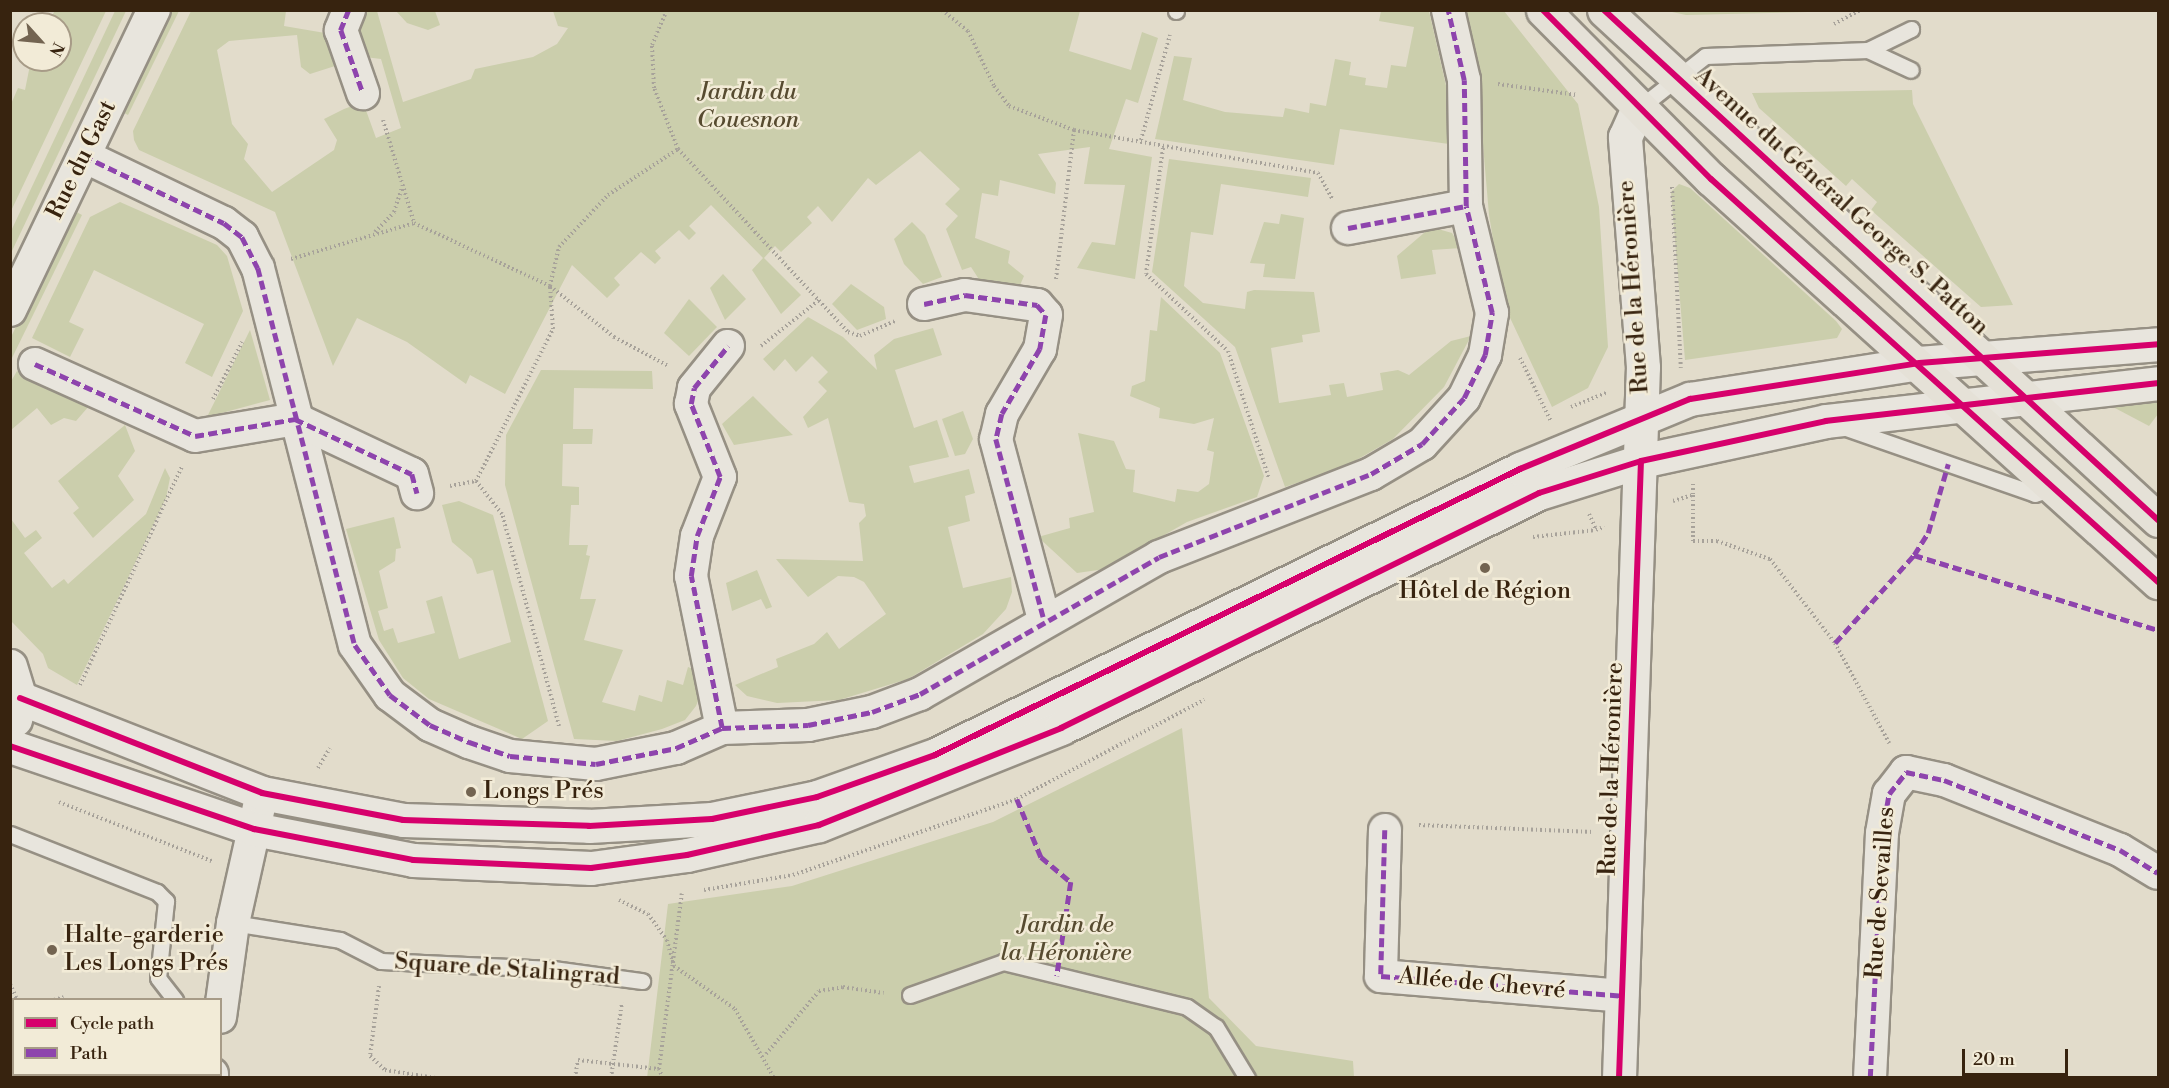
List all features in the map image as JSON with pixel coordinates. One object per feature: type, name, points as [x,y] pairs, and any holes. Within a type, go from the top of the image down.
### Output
[{"type":"main road","points":[[1544,10],[1637,110],[2056,487],[2158,582]]},
{"type":"main road","name":"Avenue du Général George S. Patton","points":[[1604,10],[2158,520]]},
{"type":"street","name":"Rue du Gast","points":[[10,310],[154,10]]},
{"type":"street","points":[[349,10],[341,30],[363,93]]},
{"type":"street","points":[[84,156],[224,223],[242,237],[262,282],[355,645],[368,668],[390,694],[430,725],[510,756],[572,763],[636,759],[722,728],[807,725],[872,711],[920,694],[1044,620],[1209,534],[1371,474],[1422,444],[1464,398],[1485,355],[1492,313],[1466,206],[1464,80],[1448,10]]},
{"type":"street","name":"Rue de la Héronière","points":[[1619,1077],[1643,367],[1625,137],[1637,110]]},
{"type":"street","points":[[1348,228],[1466,206]]},
{"type":"street","points":[[924,304],[965,295],[1037,305],[1046,315],[1040,349],[1002,414],[996,439],[1044,620]]},
{"type":"street","points":[[10,666],[15,712],[262,794],[403,820],[589,826],[712,819],[817,798],[935,755],[1563,450],[1641,415],[1690,399],[1919,363],[1982,356],[2158,344]]},
{"type":"street","points":[[722,728],[691,576],[697,536],[720,477],[695,422],[694,388],[728,346]]},
{"type":"street","points":[[35,364],[195,436],[295,418],[412,474],[417,493]]},
{"type":"street","points":[[10,746],[254,829],[413,860],[591,868],[687,855],[819,825],[1061,728],[1539,493],[1641,461],[1826,421],[2026,400],[2158,383]]},
{"type":"street","name":"Rue de Sevailles","points":[[1870,1077],[1882,833],[1889,794],[1906,772],[1955,784],[2120,850],[2158,873]]},
{"type":"street","points":[[222,1003],[233,923],[262,794]]},
{"type":"street","name":"Allée de Chevré","points":[[1385,830],[1381,975],[1622,996]]},
{"type":"lane","points":[[1637,110],[1676,76],[1705,56],[1868,50],[1911,29]]},
{"type":"lane","points":[[1868,50],[1911,70]]},
{"type":"lane","points":[[1826,421],[2035,494],[2056,487]]},
{"type":"lane","points":[[10,834],[157,892],[166,901],[158,978],[174,998]]},
{"type":"lane","name":"Square de Stalingrad","points":[[233,923],[340,940],[381,961],[553,969],[642,981]]},
{"type":"lane","points":[[910,995],[1003,962],[1187,1006],[1216,1027],[1247,1077]]},
{"type":"path","points":[[668,10],[652,45],[654,88],[678,149],[848,332],[860,336],[887,328],[924,304]]},
{"type":"path","points":[[942,10],[968,31],[994,86],[1009,106],[1074,129],[1141,140],[1162,148],[1318,173],[1348,228]]},
{"type":"path","points":[[1141,140],[1176,11]]},
{"type":"path","points":[[363,93],[377,99],[414,223]]},
{"type":"path","points":[[1046,315],[1057,275],[1074,129]]},
{"type":"path","points":[[1162,148],[1146,274],[1228,351],[1279,509]]},
{"type":"path","points":[[572,763],[502,514],[476,481],[553,329],[550,286],[559,247],[608,195],[678,149]]},
{"type":"path","points":[[1675,181],[1670,191],[1681,371],[1693,369]]},
{"type":"path","points":[[375,233],[394,212],[402,187]]},
{"type":"path","points":[[76,690],[195,436],[262,282],[375,233],[414,223],[550,286],[614,338],[658,358],[694,388]]},
{"type":"path","points":[[793,316],[819,300]]},
{"type":"path","points":[[1492,313],[1511,338],[1563,450]]},
{"type":"path","points":[[1541,426],[1551,420]]},
{"type":"path","points":[[1693,542],[1717,541],[1770,559],[1835,643],[1906,772]]},
{"type":"path","points":[[68,685],[87,695]]},
{"type":"path","points":[[47,798],[208,861],[245,867]]},
{"type":"path","points":[[1385,830],[1425,824],[1628,834]]},
{"type":"path","points":[[663,1077],[659,1070],[682,893]]},
{"type":"path","points":[[614,898],[648,914],[667,940],[674,966],[735,1008],[765,1054],[774,1077]]},
{"type":"path","points":[[381,961],[370,1056],[385,1070],[435,1077]]},
{"type":"path","points":[[10,984],[17,998]]},
{"type":"path","points":[[765,1054],[819,991],[843,987],[910,995]]},
{"type":"path","points":[[59,998],[64,997]]},
{"type":"path","points":[[611,1077],[621,1005]]},
{"type":"path","points":[[575,1077],[578,1060],[659,1070]]},
{"type":"green space","points":[[55,10],[106,11],[11,211],[11,104],[18,88],[25,90],[29,72],[72,72],[72,12],[54,12]]},
{"type":"green space","points":[[1663,10],[1848,10],[1848,11],[1686,15]]},
{"type":"green space","points":[[115,11],[126,11],[11,253],[11,231]]},
{"type":"green space","points":[[168,11],[179,11],[128,115],[120,111]]},
{"type":"green space","name":"Jardin du Couesnon","points":[[191,11],[286,11],[284,26],[325,33],[335,66],[310,74],[301,67],[297,35],[229,41],[217,50],[232,124],[248,144],[244,159],[272,192],[334,150],[337,140],[324,119],[344,109],[363,102],[376,138],[401,128],[381,59],[365,57],[355,32],[363,11],[377,11],[403,102],[471,79],[475,69],[533,57],[557,44],[568,28],[558,26],[553,11],[1080,11],[1069,51],[1131,70],[1142,32],[1158,38],[1138,103],[1126,99],[1109,149],[1152,157],[1135,279],[1077,268],[1092,242],[1115,245],[1125,185],[1084,184],[1090,147],[1038,154],[1056,183],[1055,194],[1000,180],[998,196],[982,193],[975,238],[1010,251],[1008,263],[1024,276],[1017,292],[984,287],[971,267],[962,270],[946,229],[958,216],[945,204],[960,189],[920,151],[876,185],[868,178],[832,222],[818,206],[807,217],[812,223],[781,252],[775,246],[764,258],[801,295],[781,314],[752,270],[763,258],[711,205],[689,226],[696,233],[689,240],[679,230],[655,251],[661,258],[655,264],[641,252],[614,278],[620,285],[607,298],[572,265],[505,394],[470,375],[466,384],[407,342],[357,318],[333,366],[275,212],[139,150],[134,140],[133,131]]},
{"type":"green space","points":[[396,11],[435,11],[440,25],[428,30],[407,23]]},
{"type":"green space","points":[[1381,11],[1429,11],[1447,90],[1449,144],[1340,129],[1334,165],[1155,139],[1174,56],[1192,58],[1183,100],[1225,112],[1283,117],[1285,108],[1309,113],[1310,103],[1326,106],[1335,59],[1351,62],[1349,75],[1366,78],[1365,85],[1387,88],[1391,65],[1406,67],[1414,27],[1379,21]]},
{"type":"green space","points":[[1461,11],[1504,11],[1578,104],[1599,207],[1608,347],[1588,388],[1552,407],[1504,305],[1489,215],[1477,75]]},
{"type":"green space","points":[[1912,90],[1913,104],[2013,305],[1981,307],[1871,210],[1877,202],[1852,179],[1846,186],[1759,108],[1752,93]]},
{"type":"green space","points":[[1169,159],[1311,178],[1308,197],[1221,184],[1213,235],[1191,232],[1184,286],[1203,303],[1245,309],[1247,292],[1254,290],[1314,292],[1320,332],[1302,335],[1303,342],[1271,348],[1279,403],[1331,395],[1329,385],[1344,383],[1347,397],[1383,390],[1380,373],[1398,370],[1409,375],[1451,341],[1471,336],[1444,387],[1393,439],[1346,466],[1285,487],[1235,347],[1152,272]]},
{"type":"green space","points":[[1679,184],[1690,188],[1836,321],[1842,329],[1837,338],[1685,360],[1671,192]]},
{"type":"green space","points":[[120,202],[217,245],[227,256],[243,311],[212,377],[185,363],[204,324],[94,270],[69,322],[84,329],[70,357],[32,338],[90,217]]},
{"type":"green space","points":[[73,210],[82,215],[11,360],[10,339]]},
{"type":"green space","points":[[1281,214],[1304,218],[1295,279],[1263,277],[1265,264],[1250,263],[1264,222],[1279,224]]},
{"type":"green space","points":[[912,222],[925,235],[942,277],[923,284],[904,264],[894,239]]},
{"type":"green space","points":[[1431,227],[1452,233],[1461,248],[1432,250],[1436,274],[1401,279],[1397,256]]},
{"type":"green space","points":[[723,274],[746,299],[725,320],[710,288]]},
{"type":"green space","points":[[851,284],[884,307],[886,319],[857,330],[832,304]]},
{"type":"green space","points":[[1161,297],[1220,353],[1264,476],[1257,497],[1187,522],[1105,569],[1077,573],[1038,537],[1070,528],[1069,518],[1094,512],[1078,433],[1114,441],[1126,469],[1135,470],[1133,492],[1175,502],[1177,489],[1198,492],[1209,484],[1214,452],[1207,450],[1214,418],[1194,424],[1159,418],[1160,408],[1130,396],[1132,386],[1145,381],[1150,330],[1157,331]]},
{"type":"green space","points":[[689,299],[717,327],[689,356],[664,333]]},
{"type":"green space","points":[[808,317],[843,337],[877,370],[874,355],[894,339],[933,328],[942,355],[895,370],[914,428],[937,420],[949,457],[909,466],[914,483],[969,469],[975,493],[965,496],[970,521],[948,527],[963,588],[1011,577],[1012,592],[1006,609],[983,634],[908,679],[839,700],[777,703],[747,696],[735,685],[778,667],[776,659],[814,644],[827,632],[839,649],[886,614],[864,582],[854,577],[838,576],[808,597],[776,559],[863,561],[859,523],[866,516],[864,504],[849,502],[828,418],[808,428],[803,417],[827,391],[818,382],[828,372],[812,356],[796,372],[785,359],[774,371],[763,359]]},
{"type":"green space","points":[[250,330],[270,400],[207,417]]},
{"type":"green space","points":[[541,370],[652,371],[653,389],[574,388],[573,429],[593,429],[592,444],[563,444],[562,486],[579,487],[579,505],[571,505],[569,545],[588,545],[586,555],[590,556],[580,599],[596,599],[584,640],[623,650],[602,702],[635,711],[639,695],[662,702],[667,680],[683,685],[688,667],[693,669],[700,696],[696,706],[685,720],[662,729],[617,741],[574,739],[505,485],[506,435]]},
{"type":"green space","points":[[17,371],[89,406],[76,421],[64,418],[51,425],[37,408],[11,430],[10,383]]},
{"type":"green space","points":[[753,396],[793,435],[734,445],[722,424]]},
{"type":"green space","points":[[2158,401],[2158,414],[2149,426],[2113,407]]},
{"type":"green space","points":[[963,411],[973,439],[965,454],[955,456],[942,419]]},
{"type":"green space","points":[[125,425],[135,451],[118,476],[134,500],[93,538],[73,513],[79,508],[58,481]]},
{"type":"green space","points":[[165,468],[170,478],[166,498],[77,685],[48,668],[43,654],[11,621],[11,519],[25,538],[36,530],[42,538],[24,553],[52,588],[64,579],[68,584],[146,514]]},
{"type":"green space","points":[[459,501],[493,515],[548,721],[522,739],[429,699],[403,678],[379,640],[346,529],[394,517],[401,548],[396,549],[395,561],[379,571],[388,608],[378,611],[384,631],[393,628],[398,643],[435,633],[426,601],[442,596],[459,659],[511,642],[493,570],[477,574],[472,559],[452,542],[442,505]]},
{"type":"green space","points":[[757,570],[772,607],[766,609],[761,599],[732,611],[726,583]]},
{"type":"green space","name":"Jardin de la Héronière","points":[[1182,728],[1209,998],[1256,1046],[1353,1061],[1354,1077],[647,1078],[668,904],[792,886],[993,822]]},
{"type":"marked path","points":[[349,10],[341,30],[363,93]]},
{"type":"marked path","points":[[84,156],[224,223],[242,237],[258,268],[355,645],[390,695],[430,725],[510,756],[596,764],[676,748],[722,728],[808,725],[872,712],[920,694],[1159,557],[1371,474],[1422,444],[1464,398],[1485,355],[1492,313],[1466,206],[1464,80],[1448,10]]},
{"type":"marked path","points":[[1348,228],[1466,206]]},
{"type":"marked path","points":[[924,304],[965,295],[1037,305],[1046,315],[1040,349],[1002,414],[996,439],[1044,620]]},
{"type":"marked path","points":[[722,728],[691,576],[697,536],[720,477],[691,404],[694,388],[728,346]]},
{"type":"marked path","points":[[35,364],[195,436],[295,419],[412,474],[417,493]]},
{"type":"marked path","points":[[1835,643],[1914,555],[1928,533],[1948,464]]},
{"type":"marked path","points":[[1914,555],[2158,630]]},
{"type":"marked path","points":[[1870,1078],[1882,833],[1889,794],[1906,772],[1944,780],[2120,850],[2158,873]]},
{"type":"marked path","points":[[1017,799],[1041,857],[1071,882],[1057,976]]},
{"type":"marked path","points":[[1385,830],[1381,976],[1622,996]]},
{"type":"cycle path","points":[[1543,10],[1711,179],[2158,582]]},
{"type":"cycle path","points":[[1604,10],[2158,520]]},
{"type":"cycle path","points":[[20,698],[262,793],[403,820],[589,826],[712,819],[817,797],[935,755],[1520,469],[1690,399],[1919,363],[2158,344]]},
{"type":"cycle path","points":[[10,746],[254,829],[413,860],[591,868],[687,855],[819,825],[1061,728],[1539,493],[1641,461],[1826,421],[2158,383]]},
{"type":"cycle path","points":[[1619,1078],[1641,461]]},
{"type":"place","name":"Hôtel de Région","points":[[1485,568]]},
{"type":"place","name":"Longs Prés","points":[[471,792]]},
{"type":"place","name":"Halte-garderie Les Longs Prés","points":[[52,950]]}]
